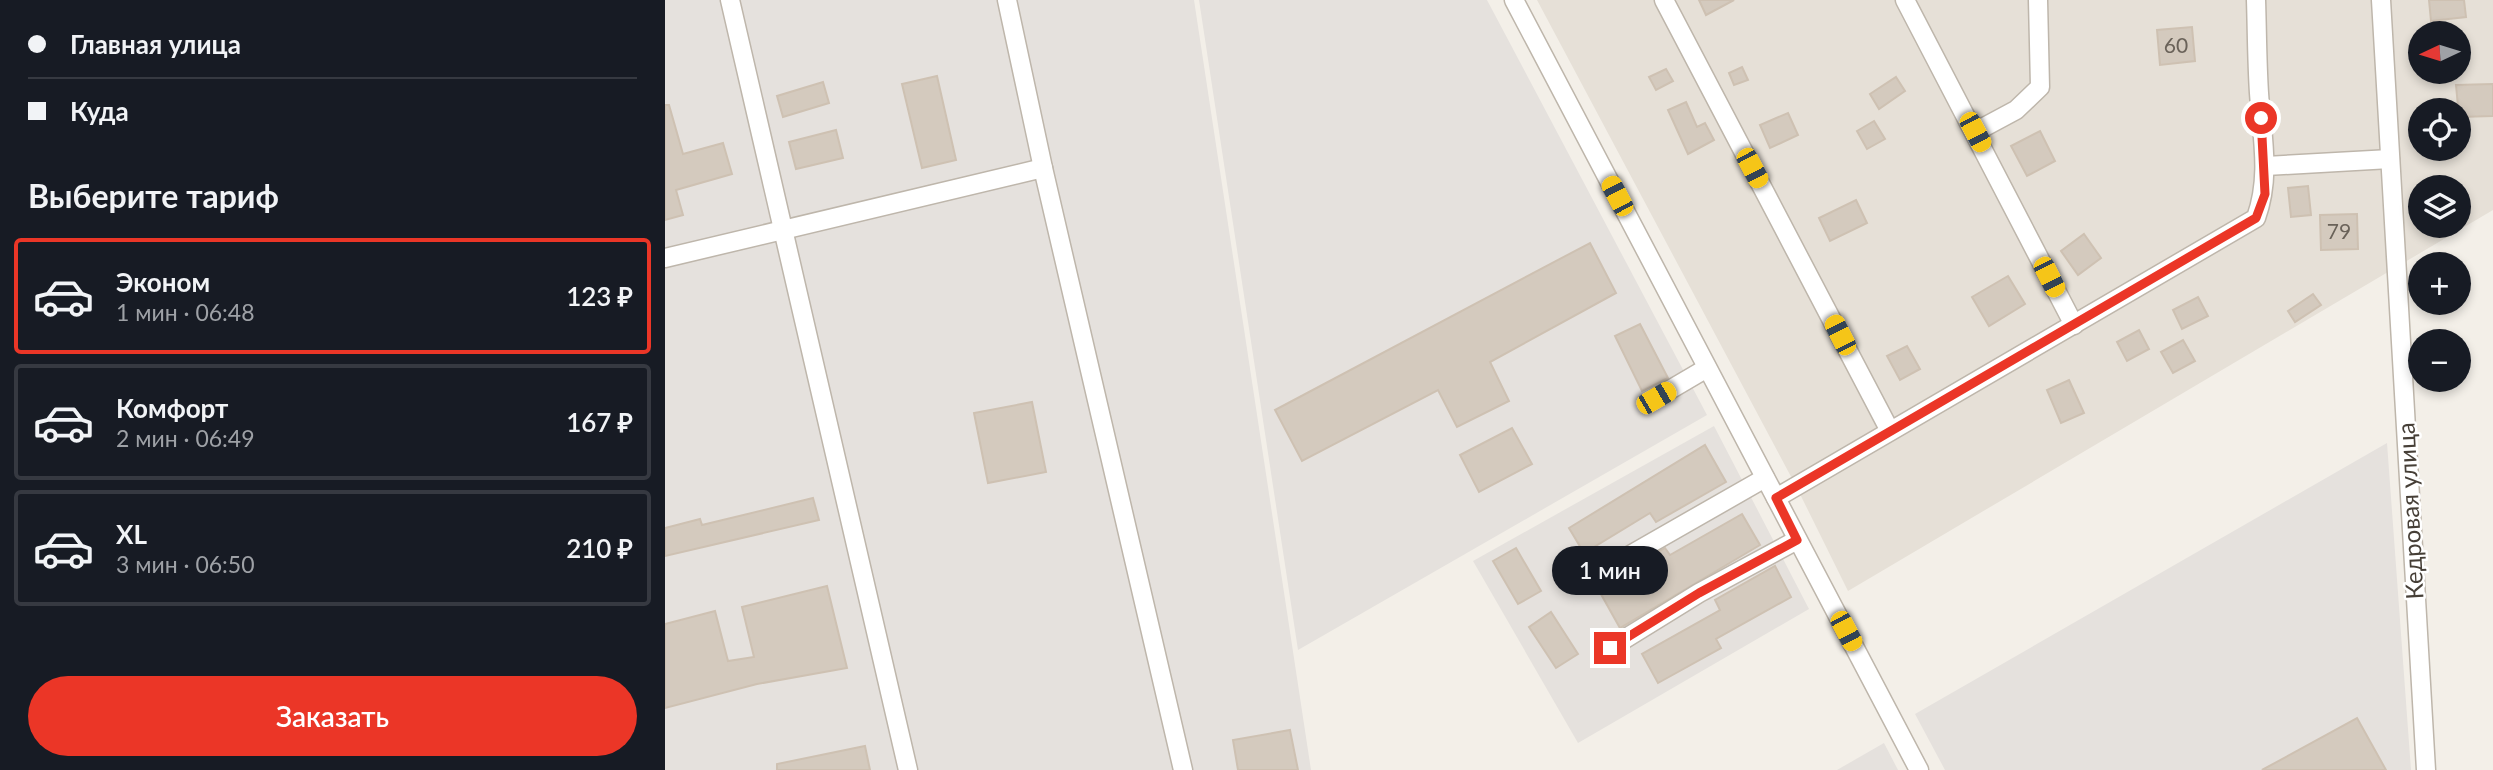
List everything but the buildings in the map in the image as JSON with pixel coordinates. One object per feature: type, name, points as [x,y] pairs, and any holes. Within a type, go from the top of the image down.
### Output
[{"type":"street","points":[[730,0],[908,770]]},
{"type":"street","points":[[1007,0],[1043,168],[1183,770]]},
{"type":"street","points":[[1514,0],[1917,769]]},
{"type":"street","points":[[1664,0],[1890,431]]},
{"type":"street","points":[[1905,0],[2074,325]]},
{"type":"street","points":[[1975,132],[2016,110],[2040,87],[2038,0]]},
{"type":"street","points":[[1776,498],[2256,218],[2265,194],[2266,166],[2259,93],[2256,0]]},
{"type":"street","name":"Кедровая улица","points":[[2381,0],[2426,770]]},
{"type":"street","points":[[2266,166],[2390,159]]},
{"type":"street","points":[[665,257],[1043,168]]},
{"type":"street","points":[[1656,398],[1707,368]]},
{"type":"street","points":[[1590,578],[1765,478]]},
{"type":"street","points":[[1610,648],[1699,593],[1797,540]]},
{"type":"shaded area","points":[[665,0],[1194,0],[1311,770],[665,770]]},
{"type":"shaded area","points":[[1199,0],[1487,0],[1707,415],[1298,650]]},
{"type":"shaded area","points":[[1537,0],[2493,0],[2493,210],[2471,223],[2471,175],[2408,175],[2408,238],[2446,238],[2422,252],[2408,252],[2408,260],[1848,591],[1796,486]]},
{"type":"shaded area","points":[[1714,426],[1809,609],[1578,743],[1473,561]]},
{"type":"shaded area","points":[[2387,443],[2411,770],[1945,770],[1915,714]]},
{"type":"shaded area","points":[[1884,743],[1898,770],[1837,770]]},
{"type":"route","points":[[1610,648],[1699,593],[1797,540],[1776,498],[2256,218],[2265,194],[2266,166],[2261,118]]}]
